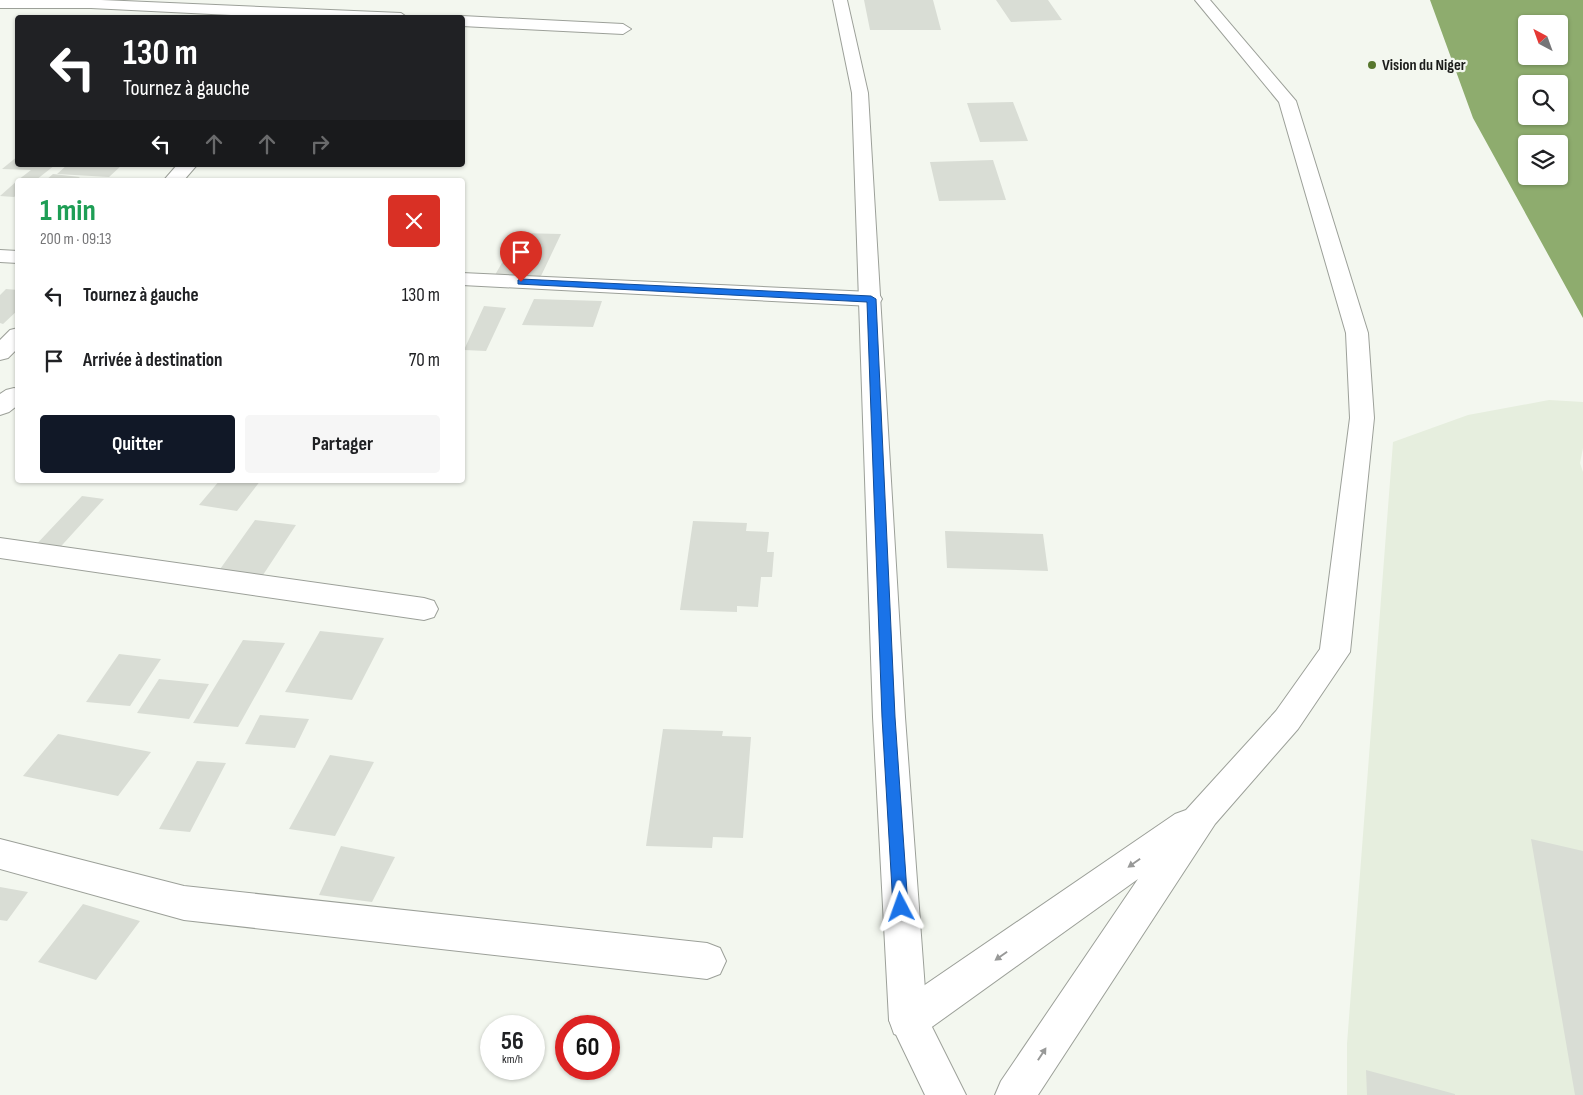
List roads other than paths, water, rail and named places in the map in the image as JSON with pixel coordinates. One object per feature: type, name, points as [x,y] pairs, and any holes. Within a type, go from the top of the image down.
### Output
[{"type":"main road","points":[[339,15],[354,0]]},
{"type":"main road","points":[[840,0],[860,93],[871,299],[888,717],[908,1020],[946,1095]]},
{"type":"main road","points":[[1015,1095],[1202,814],[1287,720],[1335,652],[1362,418],[1357,333],[1287,101],[1202,0]]},
{"type":"main road","points":[[0,4],[94,2],[321,15]]},
{"type":"main road","points":[[465,21],[623,30]]},
{"type":"main road","points":[[175,178],[186,167]]},
{"type":"main road","points":[[0,256],[15,257]]},
{"type":"main road","points":[[465,279],[871,299]]},
{"type":"main road","points":[[0,353],[15,338]]},
{"type":"main road","points":[[0,548],[424,609]]},
{"type":"main road","points":[[908,1020],[1202,814]]},
{"type":"main road","points":[[0,854],[184,903],[707,961]]},
{"type":"place","name":"Vision du Niger","points":[[1372,65]]}]
